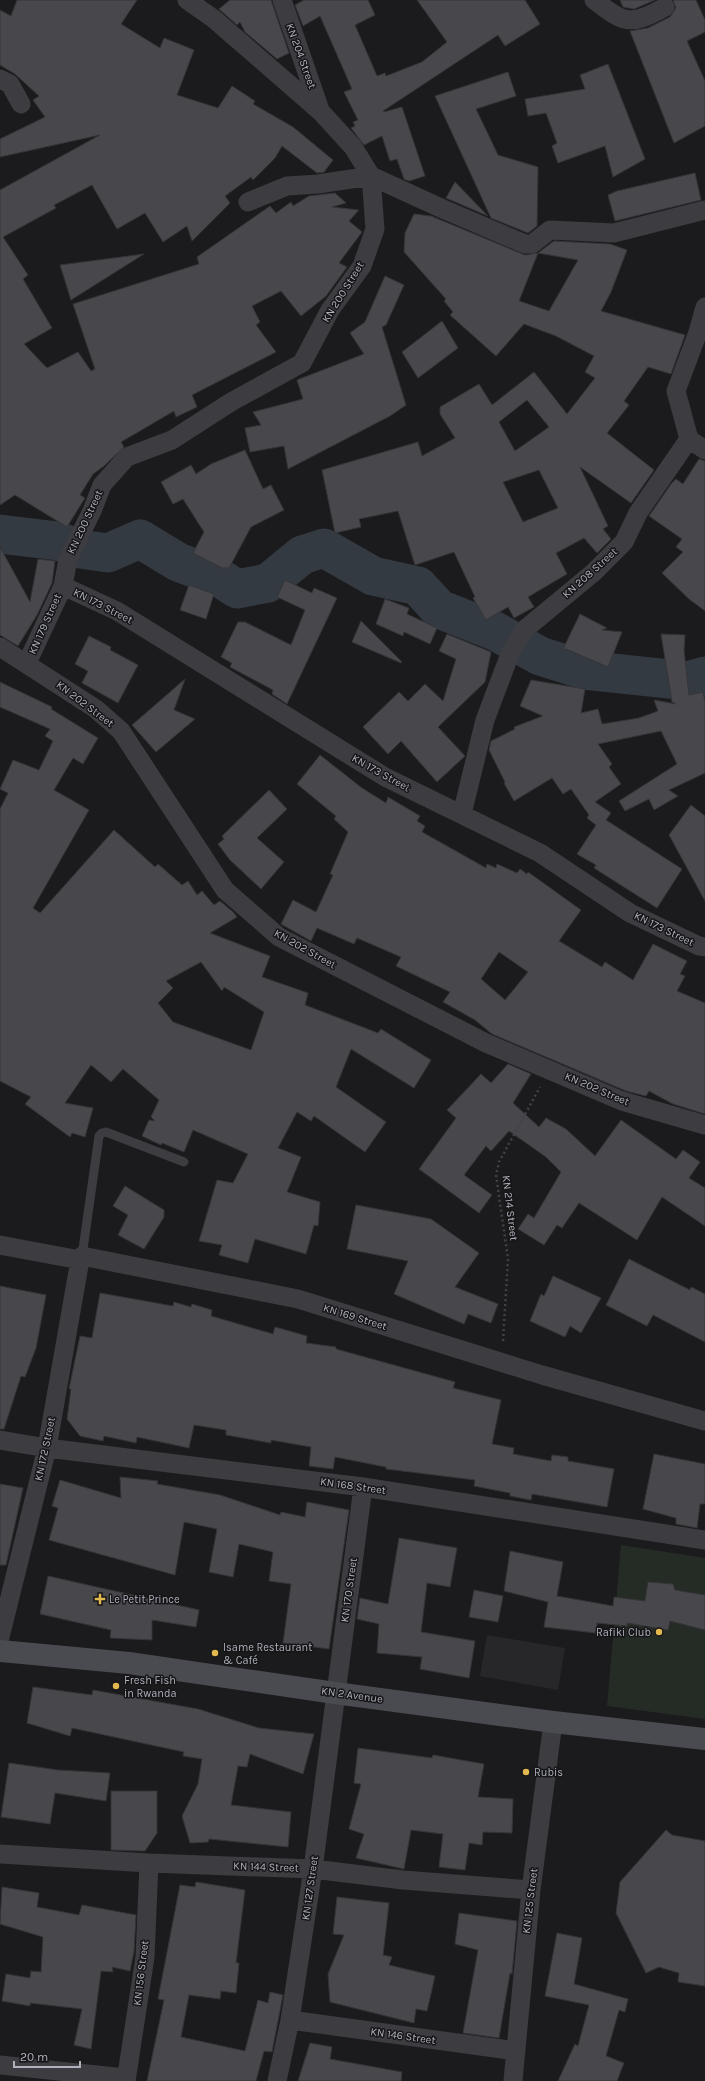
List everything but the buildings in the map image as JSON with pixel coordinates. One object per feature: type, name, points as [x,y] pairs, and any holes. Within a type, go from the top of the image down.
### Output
[{"type":"main road","name":"KN 2 Avenue","points":[[0,1651],[129,1663],[335,1693],[553,1722],[705,1739]]},
{"type":"street","name":"KN 200 Street","points":[[63,586],[68,559],[92,511],[102,485],[127,457],[172,440],[231,402],[302,364],[330,310],[362,266],[375,229],[371,176],[353,147],[321,112],[214,19],[187,0]]},
{"type":"street","name":"KN 204 Street","points":[[282,0],[321,112]]},
{"type":"street","points":[[594,0],[617,17],[631,20],[645,19],[665,7]]},
{"type":"street","points":[[0,79],[10,84],[21,104]]},
{"type":"street","points":[[248,202],[287,186],[318,184],[371,176],[525,244],[532,244],[550,230],[614,233],[705,210]]},
{"type":"street","points":[[705,307],[698,332],[676,390],[689,439],[705,450]]},
{"type":"street","name":"KN 208 Street","points":[[462,814],[485,720],[510,654],[524,630],[594,572],[624,542],[638,513],[689,439]]},
{"type":"street","name":"KN 179 Street","points":[[27,663],[63,586]]},
{"type":"street","name":"KN 173 Street","points":[[63,586],[117,611],[280,714],[384,777],[540,853],[630,913],[699,946],[705,947]]},
{"type":"street","name":"KN 202 Street","points":[[0,647],[27,663],[96,709],[121,731],[225,890],[279,937],[486,1043],[622,1101],[705,1126]]},
{"type":"street","name":"KN 169 Street","points":[[0,1245],[81,1258],[298,1299],[620,1398],[705,1421]]},
{"type":"street","name":"KN 172 Street","points":[[0,1637],[47,1448],[81,1258]]},
{"type":"street","name":"KN 168 Street","points":[[0,1440],[47,1448],[363,1487],[705,1540]]},
{"type":"street","name":"KN 170 Street","points":[[335,1693],[363,1487]]},
{"type":"street","name":"KN 127 Street","points":[[277,2081],[290,2020],[313,1869],[335,1693]]},
{"type":"street","name":"KN 125 Street","points":[[513,2081],[520,1986],[553,1722]]},
{"type":"street","name":"KN 144 Street","points":[[0,1854],[149,1863],[313,1869],[403,1880],[531,1890]]},
{"type":"street","name":"KN 156 Street","points":[[126,2080],[145,1957],[149,1863]]},
{"type":"street","name":"KN 146 Street","points":[[290,2020],[516,2051]]},
{"type":"street","points":[[0,2065],[126,2080]]},
{"type":"lane","points":[[81,1258],[99,1136],[102,1133],[106,1132],[184,1162]]},
{"type":"path","name":"KN 214 Street","points":[[502,1362],[508,1259],[496,1175],[499,1162],[549,1069]]},
{"type":"shaded area","name":"Rafiki Club","points":[[621,1545],[705,1558],[705,1719],[607,1706]]},
{"type":"shaded area","points":[[487,1635],[565,1648],[558,1690],[480,1676]]},
{"type":"waterway","points":[[0,534],[58,541],[80,549],[108,553],[140,539],[178,562],[220,578],[237,589],[268,583],[302,555],[324,548],[373,576],[418,586],[439,609],[495,631],[540,656],[584,670],[688,681],[705,676]]},
{"type":"place","name":"Le Petit Prince","points":[[100,1599]]},
{"type":"place","name":"Rafiki Club","points":[[659,1632]]},
{"type":"place","name":"Isame Restaurant & Café","points":[[215,1653]]},
{"type":"place","name":"Fresh Fish in Rwanda","points":[[116,1686]]},
{"type":"place","name":"Rubis","points":[[526,1772]]}]
